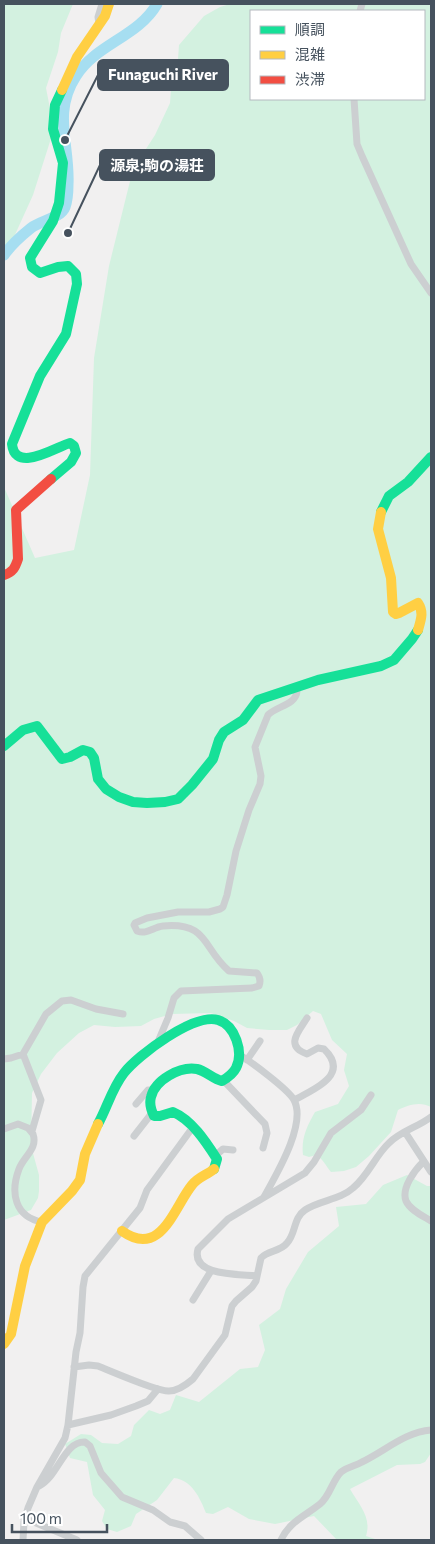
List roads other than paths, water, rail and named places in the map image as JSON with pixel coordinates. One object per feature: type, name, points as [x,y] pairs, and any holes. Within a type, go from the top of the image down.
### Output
[{"type":"street","points":[[99,24],[98,17],[102,4]]},
{"type":"street","points":[[4,575],[13,572],[18,562],[16,510],[71,462],[76,454],[74,446],[70,443],[37,457],[27,458],[15,452],[12,444],[40,376],[66,334],[77,284],[76,274],[68,266],[40,273],[32,267],[30,258],[54,221],[58,203],[62,163],[53,129],[55,105],[77,58],[105,16],[109,4]]},
{"type":"street","points":[[354,100],[357,144],[411,264],[431,293]]},
{"type":"street","points":[[4,746],[25,728],[34,725],[37,726],[62,759],[83,750],[90,752],[94,758],[98,779],[106,789],[118,797],[133,802],[155,803],[172,800],[183,794],[213,759],[219,740],[224,732],[243,720],[258,700],[318,680],[388,664],[416,634],[422,614],[420,605],[416,603],[396,614],[391,610],[391,578],[379,537],[378,525],[382,507],[389,496],[408,482],[431,457]]},
{"type":"street","points":[[157,1044],[177,994],[188,990],[252,988],[259,986],[260,979],[256,974],[229,971],[202,936],[188,927],[164,926],[143,933],[137,931],[134,925],[140,920],[147,918],[178,912],[209,912],[222,907],[227,895],[236,851],[249,810],[260,784],[261,776],[255,747],[268,715],[293,700],[297,694],[294,688]]},
{"type":"street","points":[[4,1059],[23,1054],[46,1014],[62,1001],[70,1000],[96,1009],[123,1014]]},
{"type":"street","points":[[4,1344],[11,1334],[25,1266],[42,1222],[81,1179],[87,1146],[108,1108],[122,1076],[157,1044],[185,1026],[196,1021],[212,1018],[225,1024],[236,1037],[238,1054],[236,1067],[223,1080],[214,1079],[196,1069],[184,1069],[160,1083],[154,1090],[149,1102],[154,1116],[162,1117],[170,1112],[174,1112],[193,1127],[217,1159],[215,1168],[195,1181],[172,1220],[161,1232],[142,1239],[130,1237],[122,1231]]},
{"type":"street","points":[[294,1100],[328,1080],[333,1072],[330,1057],[324,1049],[318,1048],[307,1054],[301,1052],[294,1044],[294,1040],[308,1018]]},
{"type":"street","points":[[247,1060],[260,1042]]},
{"type":"street","points":[[23,1054],[41,1100],[32,1131],[34,1146],[19,1170],[16,1181],[16,1197],[20,1210],[24,1215],[42,1222]]},
{"type":"street","points":[[238,1054],[287,1092],[294,1100],[297,1112],[294,1134],[283,1162],[264,1197]]},
{"type":"street","points":[[223,1080],[264,1124],[267,1133],[263,1148]]},
{"type":"street","points":[[136,1104],[148,1090],[154,1090]]},
{"type":"street","points":[[257,1276],[211,1271],[198,1258],[198,1249],[228,1219],[305,1174],[331,1133],[361,1110],[371,1096]]},
{"type":"street","points":[[134,1136],[152,1113]]},
{"type":"street","points":[[74,1366],[98,1366],[158,1389],[170,1391],[178,1389],[193,1379],[225,1335],[232,1306],[252,1287],[257,1276],[261,1258],[269,1252],[278,1251],[287,1244],[302,1212],[310,1207],[346,1194],[354,1188],[388,1144],[430,1118]]},
{"type":"street","points":[[4,1129],[18,1124],[32,1131]]},
{"type":"street","points":[[23,1540],[24,1518],[37,1487],[65,1438],[80,1333],[84,1279],[140,1208],[147,1190],[193,1127]]},
{"type":"street","points":[[405,1132],[431,1172]]},
{"type":"street","points":[[215,1156],[223,1150],[233,1150]]},
{"type":"street","points":[[423,1162],[411,1180],[405,1196],[406,1201],[412,1208],[431,1221]]},
{"type":"street","points":[[193,1300],[211,1271]]},
{"type":"street","points":[[68,1425],[111,1415],[136,1406],[148,1401],[158,1389]]},
{"type":"street","points":[[281,1540],[294,1522],[322,1503],[338,1476],[345,1470],[416,1432],[431,1430]]},
{"type":"street","points":[[37,1487],[43,1484],[56,1471],[71,1446],[85,1442],[90,1446],[101,1472],[122,1497],[127,1501],[146,1507],[170,1522],[185,1526],[201,1540]]},
{"type":"street","points":[[24,1518],[77,1540]]},
{"type":"waterway","points":[[4,255],[31,228],[55,217],[65,207],[68,196],[68,170],[63,116],[69,90],[76,76],[94,56],[139,25],[157,4]]},
{"type":"place","name":"Funaguchi River","points":[[65,140]]},
{"type":"place","name":"源泉;駒の湯荘","points":[[68,233]]}]
